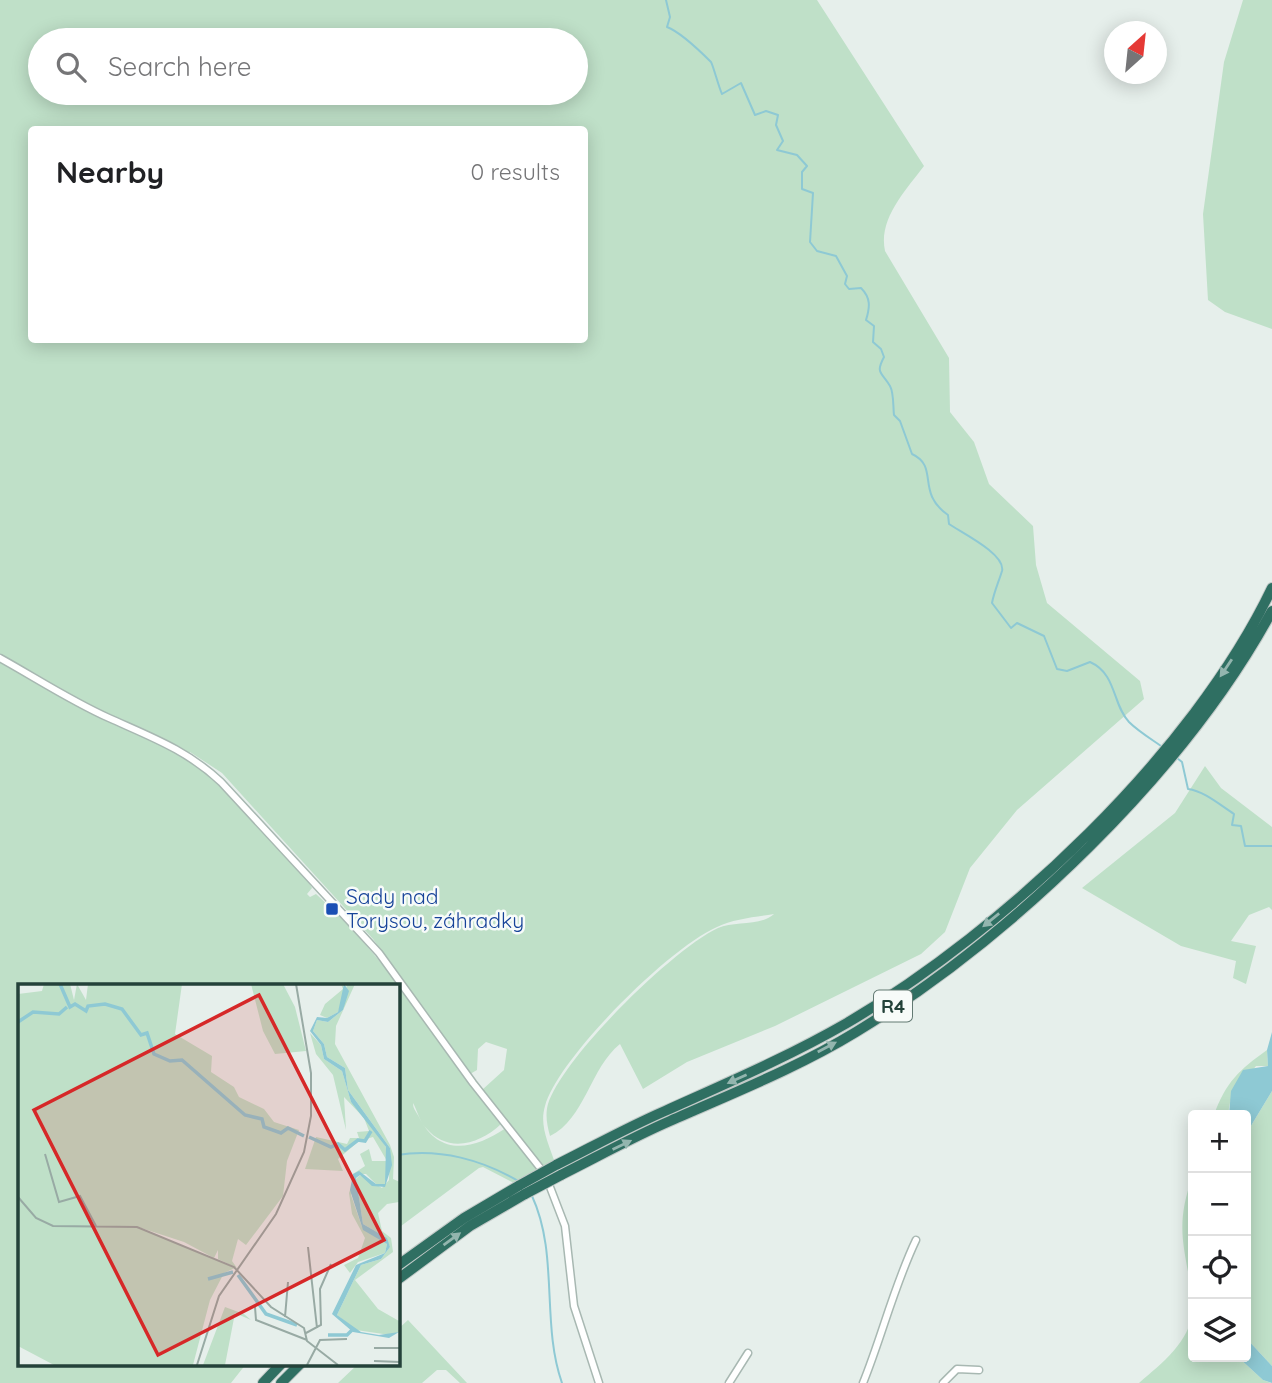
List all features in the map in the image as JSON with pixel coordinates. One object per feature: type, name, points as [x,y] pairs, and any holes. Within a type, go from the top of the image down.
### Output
[{"type":"highway","name":"R4","points":[[1168,751],[1230,662],[1272,588]]},
{"type":"highway","name":"R4","points":[[399,1265],[464,1218],[663,1112],[762,1068],[848,1022],[951,952],[1043,877],[1168,751],[1239,667],[1272,611]]},
{"type":"highway","name":"R4","points":[[399,1279],[522,1189]]},
{"type":"highway","points":[[263,1383],[279,1366]]},
{"type":"highway","points":[[281,1383],[298,1366]]},
{"type":"street","points":[[0,658],[77,702],[167,742],[197,760],[379,953],[473,1083],[538,1163],[552,1186],[565,1226],[574,1306],[598,1383]]},
{"type":"street","points":[[863,1383],[885,1326],[898,1278],[916,1240]]},
{"type":"street","points":[[729,1383],[748,1353]]},
{"type":"street","points":[[943,1383],[957,1369],[979,1370]]},
{"type":"green space","points":[[0,0],[817,0],[924,166],[890,216],[884,239],[885,251],[949,358],[950,412],[974,442],[989,484],[1033,526],[1036,565],[1047,603],[1140,681],[1144,699],[1017,810],[970,868],[945,932],[921,954],[775,1026],[687,1062],[643,1089],[620,1044],[601,1066],[571,1118],[550,1136],[547,1108],[558,1084],[597,1033],[622,1006],[698,940],[718,928],[755,922],[774,914],[723,924],[697,938],[672,957],[618,1006],[554,1085],[545,1106],[543,1121],[555,1163],[545,1168],[482,1090],[504,1070],[507,1049],[486,1042],[478,1049],[477,1070],[470,1074],[373,939],[222,773],[190,752],[187,757],[213,779],[307,879],[312,888],[307,894],[310,897],[316,894],[343,920],[398,984],[18,984],[18,1366],[244,1366],[231,1383],[0,1383]]},
{"type":"green space","points":[[1243,0],[1272,0],[1272,329],[1225,312],[1208,300],[1203,214],[1224,62]]},
{"type":"green space","points":[[1205,766],[1221,788],[1272,827],[1272,910],[1269,907],[1249,915],[1231,941],[1256,946],[1246,984],[1233,978],[1236,961],[1181,946],[1082,888],[1175,813]]},
{"type":"green space","points":[[399,986],[501,1124],[484,1137],[464,1143],[444,1141],[426,1128],[427,1130],[436,1139],[458,1146],[481,1141],[506,1128],[539,1171],[516,1184],[483,1167],[399,1228]]},
{"type":"green space","points":[[1267,1050],[1268,1066],[1256,1066],[1234,1095],[1229,1110],[1216,1110],[1234,1078]]},
{"type":"green space","points":[[1272,1091],[1272,1366],[1251,1343],[1251,1126]]},
{"type":"green space","points":[[1188,1191],[1188,1272],[1182,1225]]},
{"type":"green space","points":[[408,1320],[467,1383],[460,1383],[446,1370],[437,1370],[422,1383],[338,1383],[356,1366],[399,1366],[399,1328]]},
{"type":"green space","points":[[1188,1328],[1188,1362],[1243,1362],[1263,1380],[1271,1383],[1139,1383],[1174,1351]]},
{"type":"water","points":[[1272,1032],[1272,1091],[1251,1126],[1251,1110],[1229,1110],[1231,1091],[1243,1070],[1268,1066],[1267,1050]]},
{"type":"water","points":[[1251,1343],[1272,1366],[1272,1383],[1263,1380],[1243,1362],[1251,1362]]},
{"type":"waterway","points":[[666,0],[670,17],[667,27],[711,62],[722,94],[741,83],[755,115],[766,111],[778,115],[776,125],[783,141],[777,150],[797,155],[807,166],[802,172],[802,189],[813,193],[810,242],[817,251],[836,256],[847,276],[845,284],[849,289],[861,288],[867,295],[869,307],[866,320],[874,326],[873,342],[881,349],[884,357],[880,370],[891,389],[894,415],[900,421],[912,454],[925,466],[932,498],[948,515],[949,524],[990,551],[1001,564],[1002,571],[992,603],[1011,628],[1017,623],[1044,636],[1057,669],[1067,671],[1090,662],[1099,667],[1110,682],[1129,722],[1161,746]]},
{"type":"waterway","points":[[1177,758],[1182,762],[1188,789],[1206,795],[1234,814],[1232,825],[1241,826],[1245,846],[1272,846]]},
{"type":"waterway","points":[[399,1155],[429,1153],[461,1158],[506,1174],[520,1182]]},
{"type":"waterway","points":[[532,1196],[545,1241],[552,1337],[562,1383]]},
{"type":"place","name":"Sady nad Torysou, záhradky","points":[[332,909]]}]
